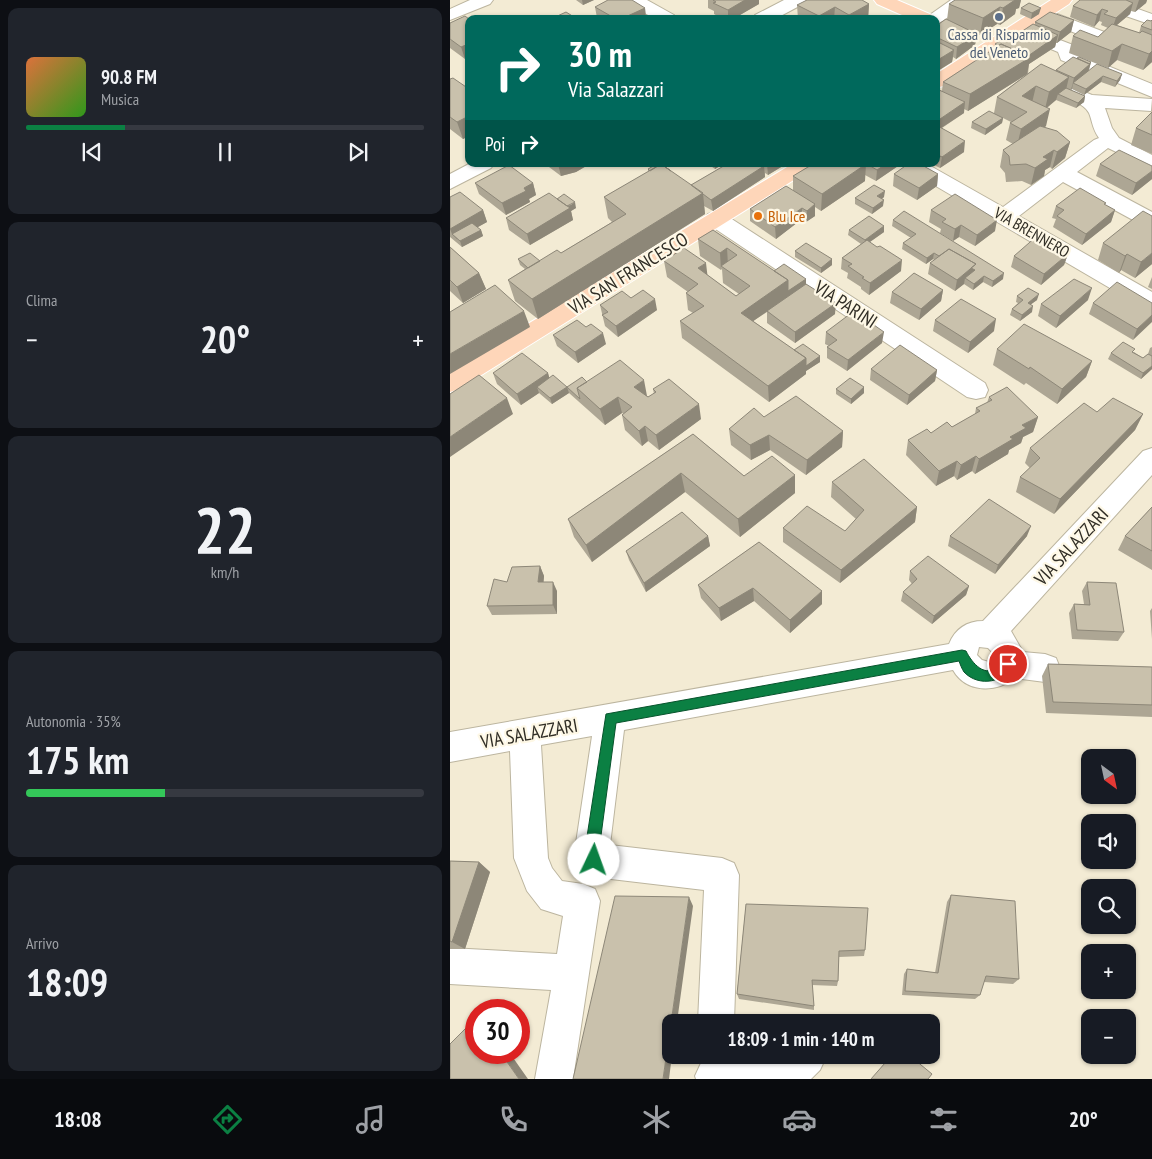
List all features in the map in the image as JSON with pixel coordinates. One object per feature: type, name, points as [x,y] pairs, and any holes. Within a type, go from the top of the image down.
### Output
[{"type":"main road","points":[[883,0],[917,15]]},
{"type":"main road","points":[[940,80],[990,54],[1020,29],[1063,0]]},
{"type":"main road","points":[[953,31],[990,54]]},
{"type":"main road","name":"VIA SAN FRANCESCO","points":[[450,383],[801,167]]},
{"type":"street","points":[[450,15],[484,0]]},
{"type":"street","points":[[635,0],[661,15]]},
{"type":"street","points":[[769,15],[797,0]]},
{"type":"street","points":[[940,15],[963,0]]},
{"type":"street","points":[[1097,0],[1152,20]]},
{"type":"street","points":[[468,8],[479,15]]},
{"type":"street","points":[[1044,14],[1100,36],[1152,49]]},
{"type":"street","points":[[1020,29],[1067,49],[1066,56],[1152,91]]},
{"type":"street","points":[[1036,77],[1090,100],[1151,105]]},
{"type":"street","points":[[1090,100],[1098,111],[1102,128],[1112,142],[1152,163]]},
{"type":"street","points":[[1005,216],[1101,144]]},
{"type":"street","points":[[450,182],[478,167]]},
{"type":"street","name":"VIA BRENNERO","points":[[917,167],[1152,302]]},
{"type":"street","points":[[1062,173],[1152,221]]},
{"type":"street","name":"VIA PARINI","points":[[716,218],[976,390]]},
{"type":"street","name":"VIA SALAZZARI","points":[[990,634],[1152,458]]},
{"type":"street","points":[[978,634],[990,634],[1002,641],[1009,654],[1008,664],[1001,672],[988,676],[978,675],[968,668],[962,655],[962,649],[967,639],[978,634]]},
{"type":"street","name":"VIA SALAZZARI","points":[[450,747],[962,655]]},
{"type":"street","points":[[1008,664],[1045,668]]},
{"type":"street","points":[[554,1079],[583,901],[594,860],[593,843],[610,718]]},
{"type":"street","points":[[525,733],[531,858],[538,879],[553,898],[583,901]]},
{"type":"street","points":[[594,860],[722,875],[716,1014]]},
{"type":"street","points":[[450,966],[571,973]]},
{"type":"street","points":[[714,1070],[788,1074],[799,1064]]},
{"type":"building","points":[[608,0],[632,0],[645,8],[630,15],[609,15],[595,7]]},
{"type":"building","points":[[713,0],[745,0],[728,10],[713,3],[716,2]]},
{"type":"building","points":[[807,0],[862,0],[869,4],[849,15],[835,7],[821,15],[817,15],[797,5]]},
{"type":"building","points":[[955,0],[1015,0],[983,18],[949,4]]},
{"type":"building","points":[[1080,0],[1126,0],[1133,3],[1116,18],[1104,14],[1108,11],[1102,9],[1097,15],[1073,6]]},
{"type":"building","points":[[1029,3],[1041,8],[1032,13],[1021,8]]},
{"type":"building","points":[[566,12],[571,15],[560,15]]},
{"type":"building","points":[[1050,12],[1074,20],[1060,32],[1035,22]]},
{"type":"building","points":[[465,16],[465,46],[461,47],[450,39],[450,23]]},
{"type":"building","points":[[946,19],[977,34],[957,47],[940,39],[940,23]]},
{"type":"building","points":[[1147,20],[1152,20],[1152,30],[1141,26]]},
{"type":"building","points":[[1033,24],[1058,35],[1028,56],[1001,44],[998,46],[995,44],[1013,32],[1018,34]]},
{"type":"building","points":[[1112,24],[1152,35],[1152,51],[1149,54],[1122,44],[1112,51],[1073,36],[1080,30],[1098,37]]},
{"type":"building","points":[[940,43],[954,50],[940,59]]},
{"type":"building","points":[[1001,44],[1031,57],[970,94],[943,82]]},
{"type":"building","points":[[1073,57],[1090,64],[1074,78],[1056,70]]},
{"type":"building","points":[[1079,57],[1091,62],[1089,64],[1077,58]]},
{"type":"building","points":[[1041,64],[1069,77],[1049,92],[1036,86],[1022,96],[1050,109],[1021,129],[1010,123],[1027,112],[997,97]]},
{"type":"building","points":[[1097,64],[1122,74],[1117,81],[1103,76],[1086,89],[1073,83]]},
{"type":"building","points":[[453,78],[465,86],[465,118],[457,122],[450,117],[450,79]]},
{"type":"building","points":[[1066,88],[1085,96],[1078,103],[1058,94]]},
{"type":"building","points":[[940,90],[965,102],[940,119]]},
{"type":"building","points":[[989,111],[1003,118],[986,129],[972,122]]},
{"type":"building","points":[[1152,112],[1152,135],[1136,128]]},
{"type":"building","points":[[1040,126],[1057,131],[1070,142],[1057,152],[1054,150],[1043,157],[1048,159],[1035,168],[1026,164],[1010,165],[1009,156],[1003,150]]},
{"type":"building","points":[[940,127],[965,141],[942,157],[940,156]]},
{"type":"building","points":[[1119,150],[1152,166],[1152,171],[1136,183],[1100,164]]},
{"type":"building","points":[[505,167],[512,167],[533,183],[524,188],[526,191],[502,203],[475,183]]},
{"type":"building","points":[[656,167],[665,167],[703,193],[532,299],[508,280],[557,250],[561,253],[626,214],[604,197]]},
{"type":"building","points":[[722,167],[762,167],[711,200],[691,185]]},
{"type":"building","points":[[808,167],[862,167],[822,194],[793,176]]},
{"type":"building","points":[[904,167],[925,167],[938,174],[919,188],[894,174]]},
{"type":"building","points":[[874,185],[885,191],[877,196],[884,200],[873,208],[855,198]]},
{"type":"building","points":[[786,186],[815,204],[807,211],[802,208],[775,227],[750,209]]},
{"type":"building","points":[[1080,188],[1115,210],[1086,234],[1057,216],[1064,210],[1056,206]]},
{"type":"building","points":[[460,192],[483,210],[450,229],[450,197]]},
{"type":"building","points":[[549,193],[570,208],[527,234],[506,218]]},
{"type":"building","points":[[564,194],[575,202],[567,206],[557,199]]},
{"type":"building","points":[[955,194],[997,220],[977,235],[961,225],[955,229],[942,222],[946,219],[931,210]]},
{"type":"building","points":[[904,211],[1004,273],[993,281],[984,276],[974,284],[965,278],[975,270],[971,268],[976,264],[949,249],[939,256],[934,253],[927,258],[903,243],[916,234],[893,220]]},
{"type":"building","points":[[1143,211],[1152,216],[1152,253],[1141,262],[1127,254],[1125,256],[1103,243]]},
{"type":"building","points":[[869,216],[884,226],[865,240],[849,230]]},
{"type":"building","points":[[472,223],[481,230],[460,241],[452,234]]},
{"type":"building","points":[[713,230],[788,280],[741,313],[806,358],[768,386],[680,321],[704,306],[686,293],[698,284],[664,261],[684,248],[706,263],[698,268],[736,296],[750,286],[721,266],[737,255],[727,248],[720,253],[698,239]]},
{"type":"building","points":[[1037,236],[1068,254],[1044,274],[1014,256]]},
{"type":"building","points":[[867,240],[902,260],[870,283],[848,266],[852,264],[842,258]]},
{"type":"building","points":[[806,243],[832,259],[821,268],[795,251]]},
{"type":"building","points":[[450,247],[479,273],[457,287],[450,280]]},
{"type":"building","points":[[949,249],[976,264],[957,280],[930,263]]},
{"type":"building","points":[[530,253],[540,261],[528,268],[518,259]]},
{"type":"building","points":[[784,264],[806,279],[788,291],[788,280],[774,271]]},
{"type":"building","points":[[914,273],[943,290],[921,309],[892,292]]},
{"type":"building","points":[[1074,279],[1092,288],[1060,316],[1041,304]]},
{"type":"building","points":[[1117,282],[1152,303],[1152,315],[1137,329],[1093,303]]},
{"type":"building","points":[[806,284],[836,303],[795,332],[767,311]]},
{"type":"building","points":[[495,285],[524,311],[450,354],[450,312]]},
{"type":"building","points":[[1028,288],[1039,294],[1028,303],[1033,306],[1022,315],[1012,309],[1023,300],[1017,296]]},
{"type":"building","points":[[643,290],[655,299],[616,326],[602,315],[608,312],[600,305],[622,291],[631,298]]},
{"type":"building","points":[[961,299],[996,319],[970,342],[935,320]]},
{"type":"building","points":[[854,311],[884,332],[848,360],[827,347],[837,340],[826,332]]},
{"type":"building","points":[[577,320],[586,327],[591,324],[603,333],[575,352],[553,335]]},
{"type":"building","points":[[1024,324],[1092,361],[1062,389],[1030,367],[1029,369],[997,349]]},
{"type":"building","points":[[1123,342],[1135,349],[1132,352],[1143,358],[1148,354],[1152,356],[1152,366],[1143,373],[1111,353]]},
{"type":"building","points":[[803,344],[820,356],[806,366],[806,358],[794,350]]},
{"type":"building","points":[[900,345],[937,370],[909,395],[871,369]]},
{"type":"building","points":[[522,353],[548,373],[517,394],[493,373]]},
{"type":"building","points":[[620,360],[644,380],[634,387],[648,397],[656,392],[653,389],[669,379],[699,404],[656,435],[645,426],[639,431],[622,415],[632,407],[618,397],[600,409],[577,388]]},
{"type":"building","points":[[479,375],[507,398],[450,437],[450,394]]},
{"type":"building","points":[[553,375],[567,387],[550,398],[537,387]]},
{"type":"building","points":[[582,377],[587,382],[577,388],[580,399],[567,387]]},
{"type":"building","points":[[850,378],[864,387],[851,399],[836,389]]},
{"type":"building","points":[[1007,387],[1038,417],[1022,425],[1026,428],[1010,437],[1013,439],[979,459],[976,456],[961,465],[957,461],[939,471],[908,440],[927,429],[931,433],[947,422],[952,427],[980,411],[976,408],[992,400],[989,397]]},
{"type":"building","points":[[796,396],[843,431],[807,460],[769,435],[750,445],[729,429],[754,408],[764,417]]},
{"type":"building","points":[[1113,398],[1143,414],[1060,499],[1020,477],[1040,458],[1030,448],[1084,403],[1097,412]]},
{"type":"building","points":[[693,434],[744,476],[772,456],[795,475],[738,519],[681,473],[586,545],[568,519]]},
{"type":"building","points":[[864,459],[917,507],[841,570],[783,528],[807,506],[845,531],[864,510],[832,482]]},
{"type":"building","points":[[989,499],[1031,526],[998,565],[950,536]]},
{"type":"building","points":[[1152,507],[1152,551],[1125,536]]},
{"type":"building","points":[[682,512],[708,536],[644,583],[626,551]]},
{"type":"building","points":[[759,542],[822,591],[790,620],[753,588],[719,608],[698,585]]},
{"type":"building","points":[[928,556],[969,586],[934,616],[903,592],[917,579],[910,571]]},
{"type":"building","points":[[540,566],[538,582],[553,582],[553,605],[487,606],[494,579],[507,582],[512,567]]},
{"type":"building","points":[[1087,582],[1116,583],[1124,632],[1077,630],[1074,604],[1090,605]]},
{"type":"building","points":[[1048,664],[1152,667],[1152,705],[1053,702]]},
{"type":"building","points":[[450,861],[479,862],[452,942],[450,941]]},
{"type":"building","points":[[951,895],[1015,901],[1019,979],[986,976],[980,995],[905,991],[907,969],[938,973]]},
{"type":"building","points":[[615,896],[689,897],[672,1014],[662,1014],[662,1064],[665,1064],[663,1079],[573,1079]]},
{"type":"building","points":[[746,904],[868,908],[865,950],[839,951],[838,981],[812,980],[814,1006],[737,994]]},
{"type":"building","points":[[465,1029],[465,1064],[508,1064],[519,1079],[450,1079],[450,1044]]},
{"type":"building","points":[[884,1064],[920,1064],[932,1074],[928,1079],[871,1079]]},
{"type":"place","name":"Cassa di Risparmio del Veneto","points":[[999,17]]},
{"type":"place","name":"Blu Ice","points":[[758,216]]},
{"type":"route","points":[[594,860],[593,843],[599,813],[610,718],[962,655],[968,668],[978,675],[988,676],[1001,672],[1008,664]]}]
